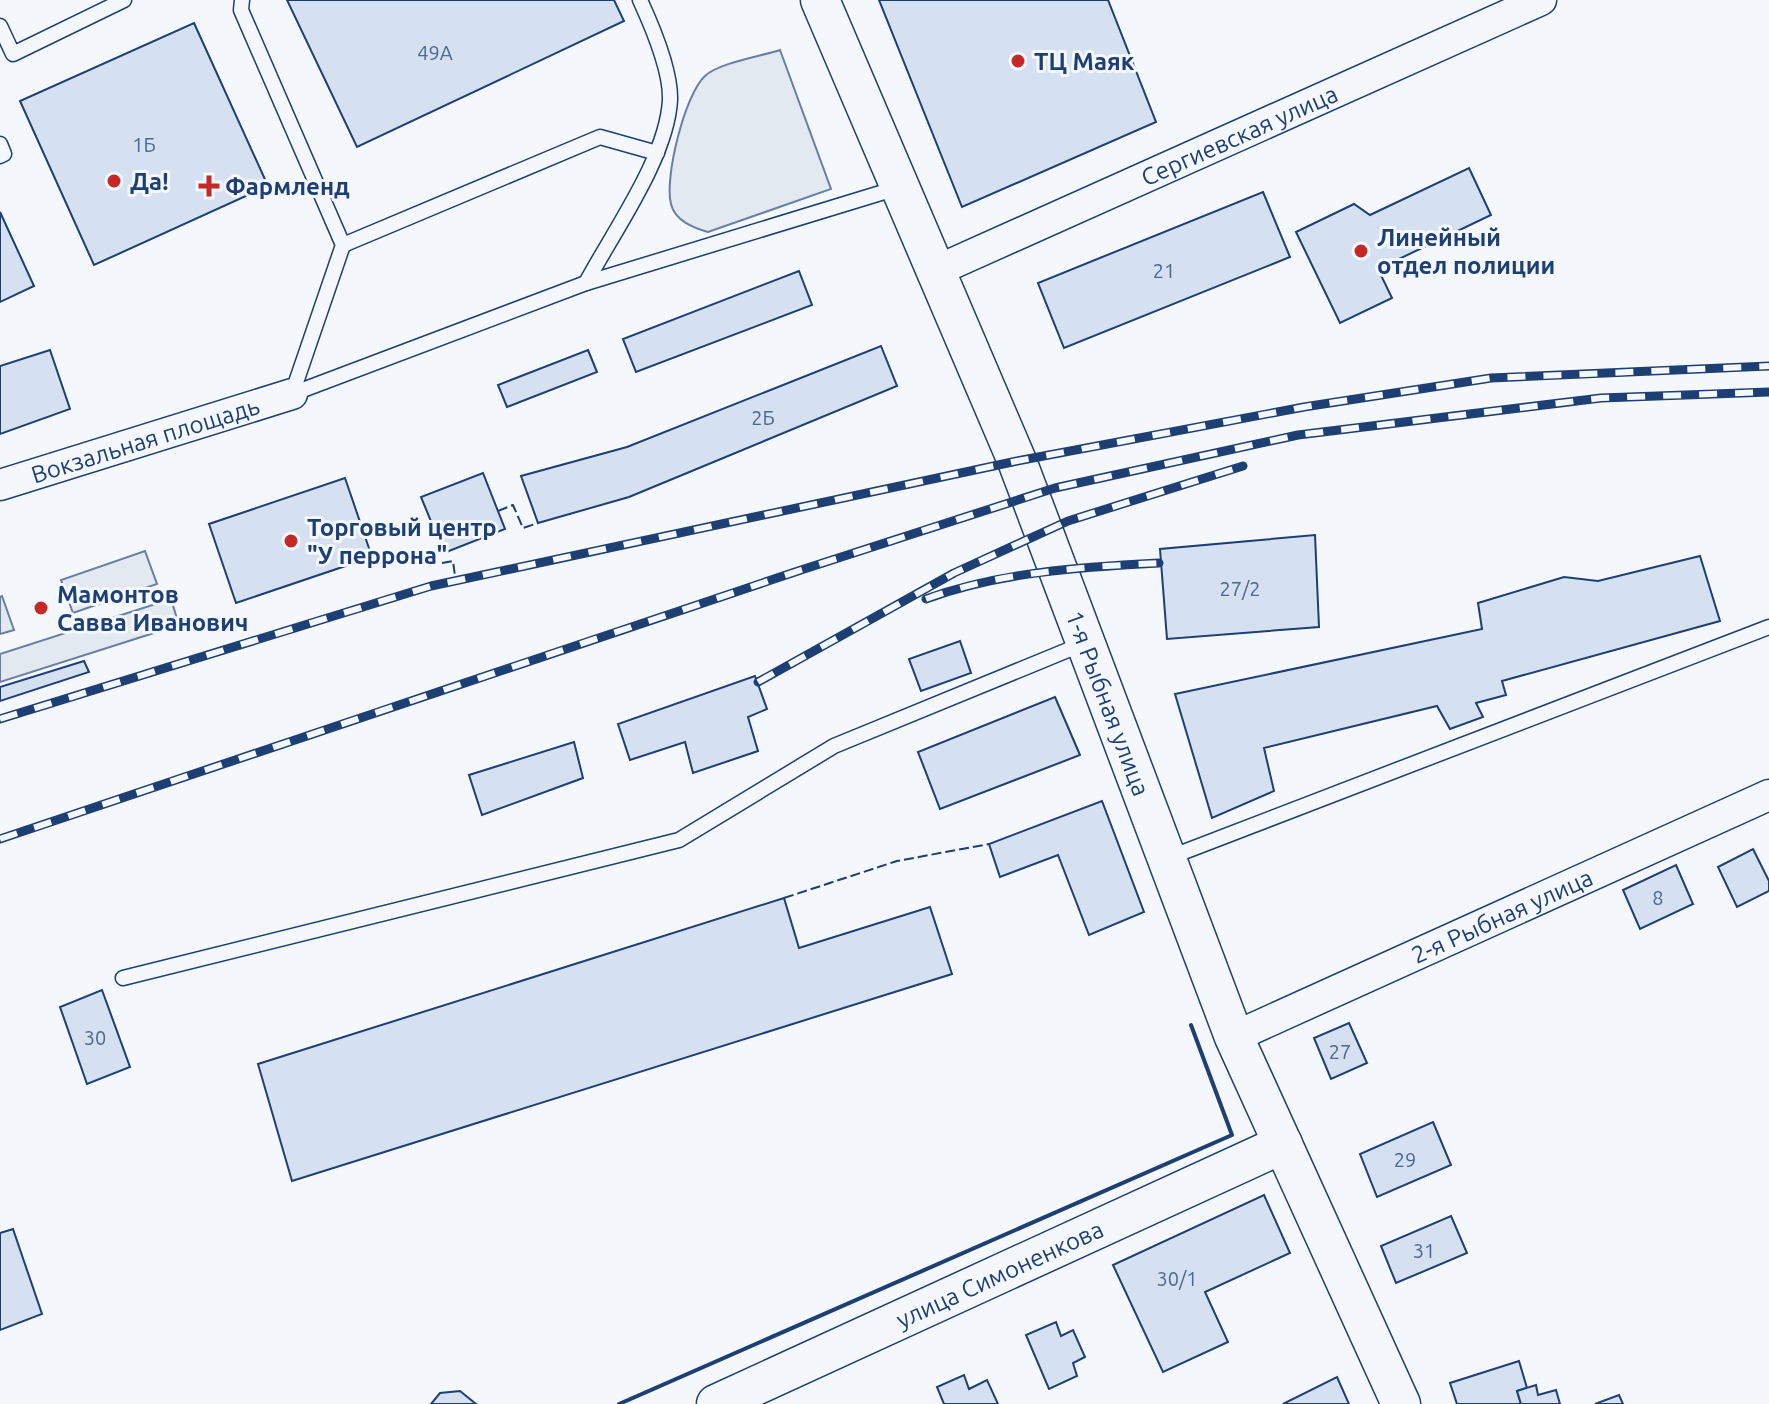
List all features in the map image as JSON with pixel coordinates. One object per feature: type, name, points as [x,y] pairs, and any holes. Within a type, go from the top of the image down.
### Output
[{"type":"street","name":"1-я Рыбная улица","points":[[820,0],[898,188],[938,270],[1017,461],[1234,1037],[1401,1404]]},
{"type":"street","name":"Сергиевская улица","points":[[938,270],[1541,0]]},
{"type":"street","name":"Вокзальная площадь","points":[[0,485],[292,394]]},
{"type":"street","name":"2-я Рыбная улица","points":[[1234,1037],[1769,795]]},
{"type":"street","name":"улица Симоненкова","points":[[716,1404],[1283,1144]]},
{"type":"lane","points":[[0,26],[13,54],[124,0]]},
{"type":"lane","points":[[242,0],[241,10],[343,245],[292,394]]},
{"type":"lane","points":[[586,283],[657,153],[670,99],[654,31],[640,0]]},
{"type":"lane","points":[[343,245],[600,137],[657,153]]},
{"type":"lane","points":[[0,144],[4,154],[0,156]]},
{"type":"lane","points":[[292,394],[586,283],[898,188]]},
{"type":"lane","points":[[1166,859],[1769,627]]},
{"type":"lane","points":[[123,978],[679,840],[834,746],[1085,643]]},
{"type":"shaded area","points":[[780,50],[831,189],[708,232],[691,226],[676,215],[670,192],[673,157],[690,100],[711,71]]},
{"type":"shaded area","points":[[145,551],[157,584],[73,613],[61,580]]},
{"type":"shaded area","points":[[0,597],[14,630],[0,634]]},
{"type":"shaded area","points":[[171,599],[179,625],[0,682],[0,654]]},
{"type":"building","points":[[287,0],[614,0],[624,21],[357,147]]},
{"type":"building","name":"ТЦ Маяк","points":[[879,0],[1108,0],[1156,122],[962,207]]},
{"type":"building","points":[[194,23],[268,186],[94,265],[20,101]]},
{"type":"building","name":"Линейный отдел полиции","points":[[1469,168],[1491,215],[1378,269],[1392,298],[1340,323],[1296,232],[1354,204],[1370,215]]},
{"type":"building","points":[[1263,192],[1290,257],[1064,348],[1038,283]]},
{"type":"building","points":[[0,212],[34,286],[0,302]]},
{"type":"building","points":[[799,271],[812,305],[636,372],[623,339]]},
{"type":"building","points":[[881,346],[897,386],[629,497],[538,523],[521,476],[627,447]]},
{"type":"building","points":[[50,350],[70,409],[0,434],[0,366]]},
{"type":"building","points":[[588,350],[597,372],[507,407],[498,385]]},
{"type":"building","points":[[483,473],[505,529],[444,553],[421,497]]},
{"type":"building","name":"Торговый центр \"У перрона\"","points":[[345,478],[372,557],[236,603],[209,524]]},
{"type":"building","points":[[1315,535],[1319,627],[1167,639],[1160,549]]},
{"type":"building","points":[[1700,556],[1720,621],[1502,681],[1506,695],[1476,703],[1483,717],[1450,729],[1437,706],[1264,748],[1274,791],[1212,818],[1175,694],[1482,629],[1478,603],[1564,577],[1598,581]]},
{"type":"building","points":[[960,641],[971,673],[921,691],[909,659]]},
{"type":"building","points":[[84,661],[89,672],[0,701],[0,687]]},
{"type":"building","points":[[755,676],[767,709],[748,717],[758,751],[693,773],[685,742],[630,760],[618,724]]},
{"type":"building","points":[[1055,697],[1080,755],[940,809],[918,752]]},
{"type":"building","points":[[574,742],[583,778],[482,815],[469,775]]},
{"type":"building","points":[[1102,801],[1144,912],[1089,935],[1058,855],[1000,877],[989,844]]},
{"type":"building","points":[[1753,849],[1769,881],[1769,891],[1737,907],[1718,867]]},
{"type":"building","points":[[1676,865],[1693,904],[1640,929],[1623,890]]},
{"type":"building","points":[[784,898],[799,948],[930,907],[952,974],[292,1181],[258,1064]]},
{"type":"building","points":[[102,990],[130,1067],[87,1084],[60,1007]]},
{"type":"building","points":[[1349,1023],[1367,1063],[1331,1079],[1314,1038]]},
{"type":"building","points":[[1433,1122],[1451,1165],[1377,1197],[1360,1154]]},
{"type":"building","points":[[1264,1195],[1290,1253],[1205,1292],[1228,1342],[1163,1372],[1113,1265]]},
{"type":"building","points":[[1451,1216],[1467,1253],[1396,1283],[1381,1246]]},
{"type":"building","points":[[13,1229],[42,1314],[0,1330],[0,1233]]},
{"type":"building","points":[[1056,1322],[1061,1336],[1073,1330],[1085,1357],[1073,1363],[1077,1376],[1049,1389],[1026,1335]]},
{"type":"building","points":[[1519,1361],[1527,1388],[1517,1391],[1521,1404],[1457,1404],[1450,1383]]},
{"type":"building","points":[[964,1375],[969,1389],[987,1380],[998,1404],[944,1404],[937,1387]]},
{"type":"building","points":[[1337,1377],[1349,1404],[1283,1404]]},
{"type":"building","points":[[1536,1385],[1538,1395],[1556,1390],[1560,1404],[1521,1404],[1517,1391]]},
{"type":"building","points":[[460,1391],[476,1404],[431,1404],[440,1393]]},
{"type":"building","points":[[1619,1395],[1623,1404],[1595,1404]]},
{"type":"railway","points":[[0,719],[431,586],[1017,461],[1304,407],[1491,378],[1769,366]]},
{"type":"railway","points":[[0,839],[1055,488],[1298,435],[1601,398],[1769,392]]},
{"type":"railway","points":[[758,682],[954,573],[1068,521],[1243,466]]},
{"type":"railway","points":[[926,599],[1012,577],[1159,563]]},
{"type":"fence","points":[[498,511],[513,505],[523,528],[538,523]]},
{"type":"fence","points":[[442,563],[453,561],[455,576]]},
{"type":"fence","points":[[784,898],[897,861],[989,844]]},
{"type":"wall","points":[[619,1404],[1232,1135],[1191,1025]]},
{"type":"place","name":"ТЦ Маяк","points":[[1018,61]]},
{"type":"place","name":"Да!","points":[[114,181]]},
{"type":"place","name":"Фармленд","points":[[209,186]]},
{"type":"place","name":"Линейный отдел полиции","points":[[1361,251]]},
{"type":"place","name":"Торговый центр \"У перрона\"","points":[[291,541]]},
{"type":"place","name":"Мамонтов Савва Иванович","points":[[41,608]]}]
